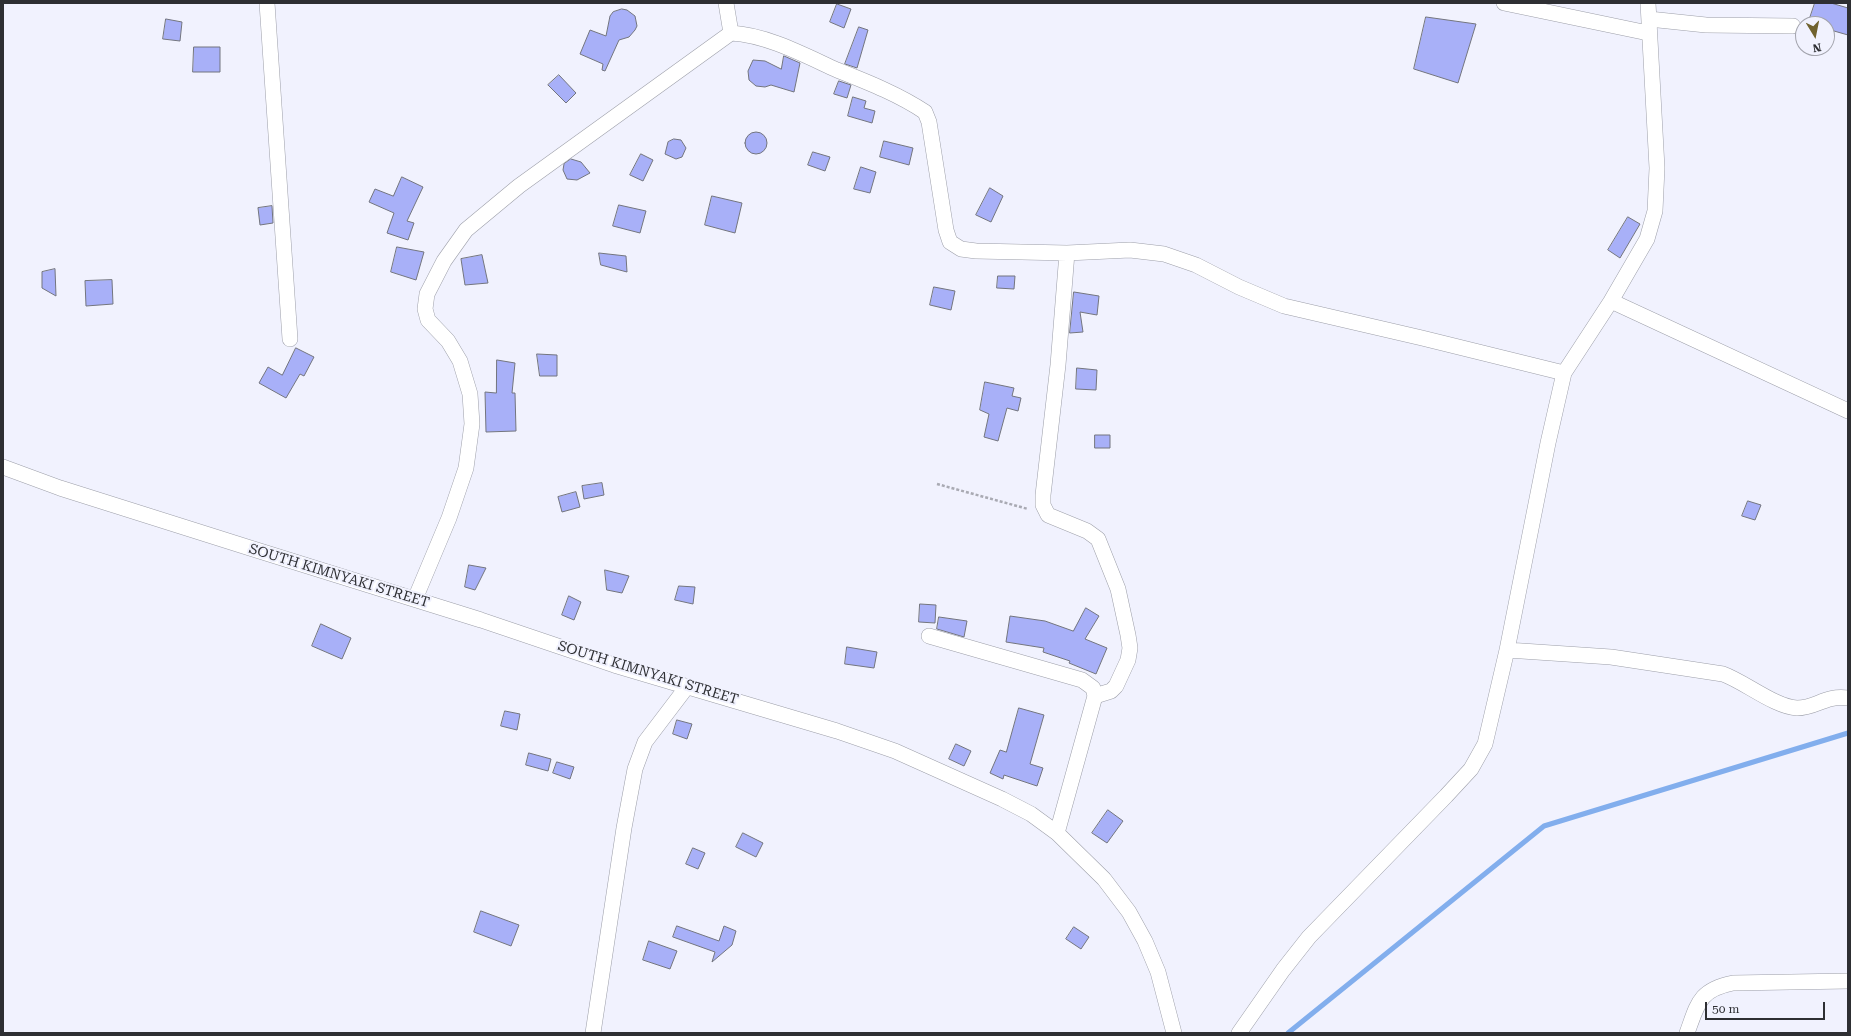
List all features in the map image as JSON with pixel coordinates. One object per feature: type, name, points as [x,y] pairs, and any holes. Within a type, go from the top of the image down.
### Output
[{"type":"street","points":[[267,3],[290,339]]},
{"type":"street","points":[[726,3],[731,33]]},
{"type":"street","points":[[1504,3],[1649,26],[1793,26]]},
{"type":"street","points":[[1239,1033],[1283,970],[1309,937],[1471,769],[1485,744],[1507,650],[1548,443],[1564,373],[1611,301],[1647,239],[1655,212],[1657,168],[1648,3]]},
{"type":"street","points":[[415,599],[449,518],[466,468],[472,424],[470,394],[460,361],[448,341],[428,320],[425,309],[427,294],[444,261],[466,230],[519,186],[731,33],[745,34],[763,39],[798,53],[873,85],[926,112],[929,122],[946,230],[950,242],[961,249],[976,251],[1067,253],[1130,250],[1164,254],[1196,265],[1239,287],[1284,306],[1564,373]]},
{"type":"street","points":[[1067,253],[1058,364],[1043,505],[1048,515],[1087,531],[1098,538],[1118,589],[1130,648],[1128,660],[1116,686],[1111,691],[1095,696]]},
{"type":"street","points":[[1611,301],[1848,411]]},
{"type":"street","name":"SOUTH KIMNYAKI STREET","points":[[3,467],[60,488],[415,599],[686,688],[787,715],[895,751],[1002,799],[1031,814],[1057,833],[1104,878],[1129,912],[1145,941],[1158,972],[1174,1033]]},
{"type":"street","points":[[929,636],[1082,680],[1093,688],[1095,696],[1057,833]]},
{"type":"street","points":[[1507,650],[1611,657],[1723,674],[1739,680],[1775,702],[1795,708],[1807,707],[1829,698],[1848,698]]},
{"type":"street","points":[[593,1033],[624,828],[635,769],[645,742],[686,688]]},
{"type":"street","points":[[1686,1033],[1702,997],[1717,986],[1733,983],[1848,981]]},
{"type":"path","points":[[937,484],[1048,515]]},
{"type":"building","points":[[1815,3],[1831,3],[1848,8],[1848,35],[1835,31],[1835,16],[1811,16]]},
{"type":"building","points":[[837,4],[851,9],[844,28],[830,22]]},
{"type":"building","points":[[622,9],[627,10],[635,16],[637,26],[629,37],[619,40],[605,71],[602,70],[603,64],[580,54],[590,30],[606,36],[610,16],[613,12]]},
{"type":"building","points":[[1426,17],[1476,24],[1458,83],[1414,69]]},
{"type":"building","points":[[166,19],[182,22],[180,41],[163,39]]},
{"type":"building","points":[[859,27],[868,30],[857,68],[845,64]]},
{"type":"building","points":[[194,47],[220,47],[220,72],[193,72]]},
{"type":"building","points":[[784,56],[800,63],[794,92],[771,85],[765,87],[756,86],[749,80],[748,71],[753,60],[765,61],[781,69]]},
{"type":"building","points":[[559,75],[576,93],[566,103],[548,85]]},
{"type":"building","points":[[839,81],[851,85],[847,98],[834,94]]},
{"type":"building","points":[[853,97],[866,101],[864,108],[875,111],[872,123],[848,116]]},
{"type":"building","points":[[756,132],[764,135],[767,143],[764,151],[756,154],[748,151],[745,143],[748,135]]},
{"type":"building","points":[[674,139],[681,140],[686,148],[682,157],[676,159],[665,154],[668,142]]},
{"type":"building","points":[[884,141],[913,148],[909,165],[880,157]]},
{"type":"building","points":[[813,152],[830,157],[825,171],[808,165]]},
{"type":"building","points":[[641,154],[653,160],[643,181],[630,175]]},
{"type":"building","points":[[571,159],[581,162],[590,173],[577,180],[567,179],[563,170],[564,164]]},
{"type":"building","points":[[861,167],[876,172],[870,193],[854,189]]},
{"type":"building","points":[[402,177],[423,187],[407,221],[414,223],[408,240],[387,233],[394,213],[369,202],[375,189],[393,196]]},
{"type":"building","points":[[990,188],[1003,196],[991,222],[976,215]]},
{"type":"building","points":[[712,196],[742,203],[735,233],[705,225]]},
{"type":"building","points":[[619,205],[646,211],[640,233],[613,226]]},
{"type":"building","points":[[272,206],[273,223],[260,225],[258,208]]},
{"type":"building","points":[[1628,217],[1640,224],[1620,258],[1608,250]]},
{"type":"building","points":[[397,247],[424,252],[416,280],[391,272]]},
{"type":"building","points":[[599,253],[626,256],[627,272],[601,265]]},
{"type":"building","points":[[482,255],[488,283],[465,285],[461,259]]},
{"type":"building","points":[[55,269],[56,296],[42,288],[42,272]]},
{"type":"building","points":[[998,276],[1015,276],[1014,289],[997,288]]},
{"type":"building","points":[[112,280],[113,304],[86,306],[85,281]]},
{"type":"building","points":[[934,287],[955,291],[951,310],[930,305]]},
{"type":"building","points":[[1074,292],[1099,296],[1097,315],[1080,312],[1083,332],[1070,333]]},
{"type":"building","points":[[296,348],[314,357],[304,376],[300,374],[286,398],[259,383],[268,367],[282,375]]},
{"type":"building","points":[[537,354],[557,355],[557,376],[540,376]]},
{"type":"building","points":[[497,360],[515,363],[512,393],[515,393],[516,431],[486,432],[485,392],[496,393]]},
{"type":"building","points":[[1077,368],[1097,370],[1096,390],[1076,389]]},
{"type":"building","points":[[985,382],[1014,388],[1012,396],[1021,398],[1018,411],[1007,408],[998,441],[984,437],[989,414],[980,410]]},
{"type":"building","points":[[1095,435],[1110,435],[1110,448],[1095,448]]},
{"type":"building","points":[[602,483],[604,495],[584,499],[582,486]]},
{"type":"building","points":[[576,492],[580,507],[562,512],[558,497]]},
{"type":"building","points":[[1748,501],[1761,505],[1755,520],[1742,516]]},
{"type":"building","points":[[469,565],[486,568],[475,590],[465,587]]},
{"type":"building","points":[[605,570],[629,576],[622,593],[607,590]]},
{"type":"building","points":[[679,586],[695,587],[693,604],[675,600]]},
{"type":"building","points":[[569,596],[581,602],[574,620],[562,615]]},
{"type":"building","points":[[920,604],[936,605],[935,623],[919,622]]},
{"type":"building","points":[[1086,608],[1099,616],[1085,639],[1107,648],[1096,674],[1069,663],[1070,661],[1043,652],[1044,648],[1006,642],[1010,616],[1045,621],[1073,631]]},
{"type":"building","points":[[939,617],[967,621],[964,637],[937,629]]},
{"type":"building","points":[[321,624],[351,638],[342,659],[312,646]]},
{"type":"building","points":[[847,647],[877,652],[874,668],[845,664]]},
{"type":"building","points":[[1019,708],[1044,715],[1030,764],[1043,768],[1037,786],[1004,775],[1003,779],[990,773],[1000,750],[1006,752]]},
{"type":"building","points":[[505,711],[520,714],[517,730],[501,726]]},
{"type":"building","points":[[677,720],[692,724],[687,739],[673,734]]},
{"type":"building","points":[[956,744],[971,751],[964,766],[949,759]]},
{"type":"building","points":[[529,753],[551,759],[548,771],[526,765]]},
{"type":"building","points":[[557,762],[574,767],[570,779],[553,773]]},
{"type":"building","points":[[1108,810],[1123,821],[1107,843],[1092,833]]},
{"type":"building","points":[[743,833],[763,843],[756,857],[736,847]]},
{"type":"building","points":[[693,848],[705,853],[698,869],[686,864]]},
{"type":"building","points":[[481,911],[519,925],[511,946],[474,932]]},
{"type":"building","points":[[677,926],[719,941],[724,926],[736,931],[732,945],[712,962],[715,952],[673,937]]},
{"type":"building","points":[[1074,927],[1089,937],[1081,949],[1066,939]]},
{"type":"building","points":[[649,941],[677,951],[670,969],[643,960]]},
{"type":"waterway","points":[[1288,1033],[1544,826],[1848,733]]}]
